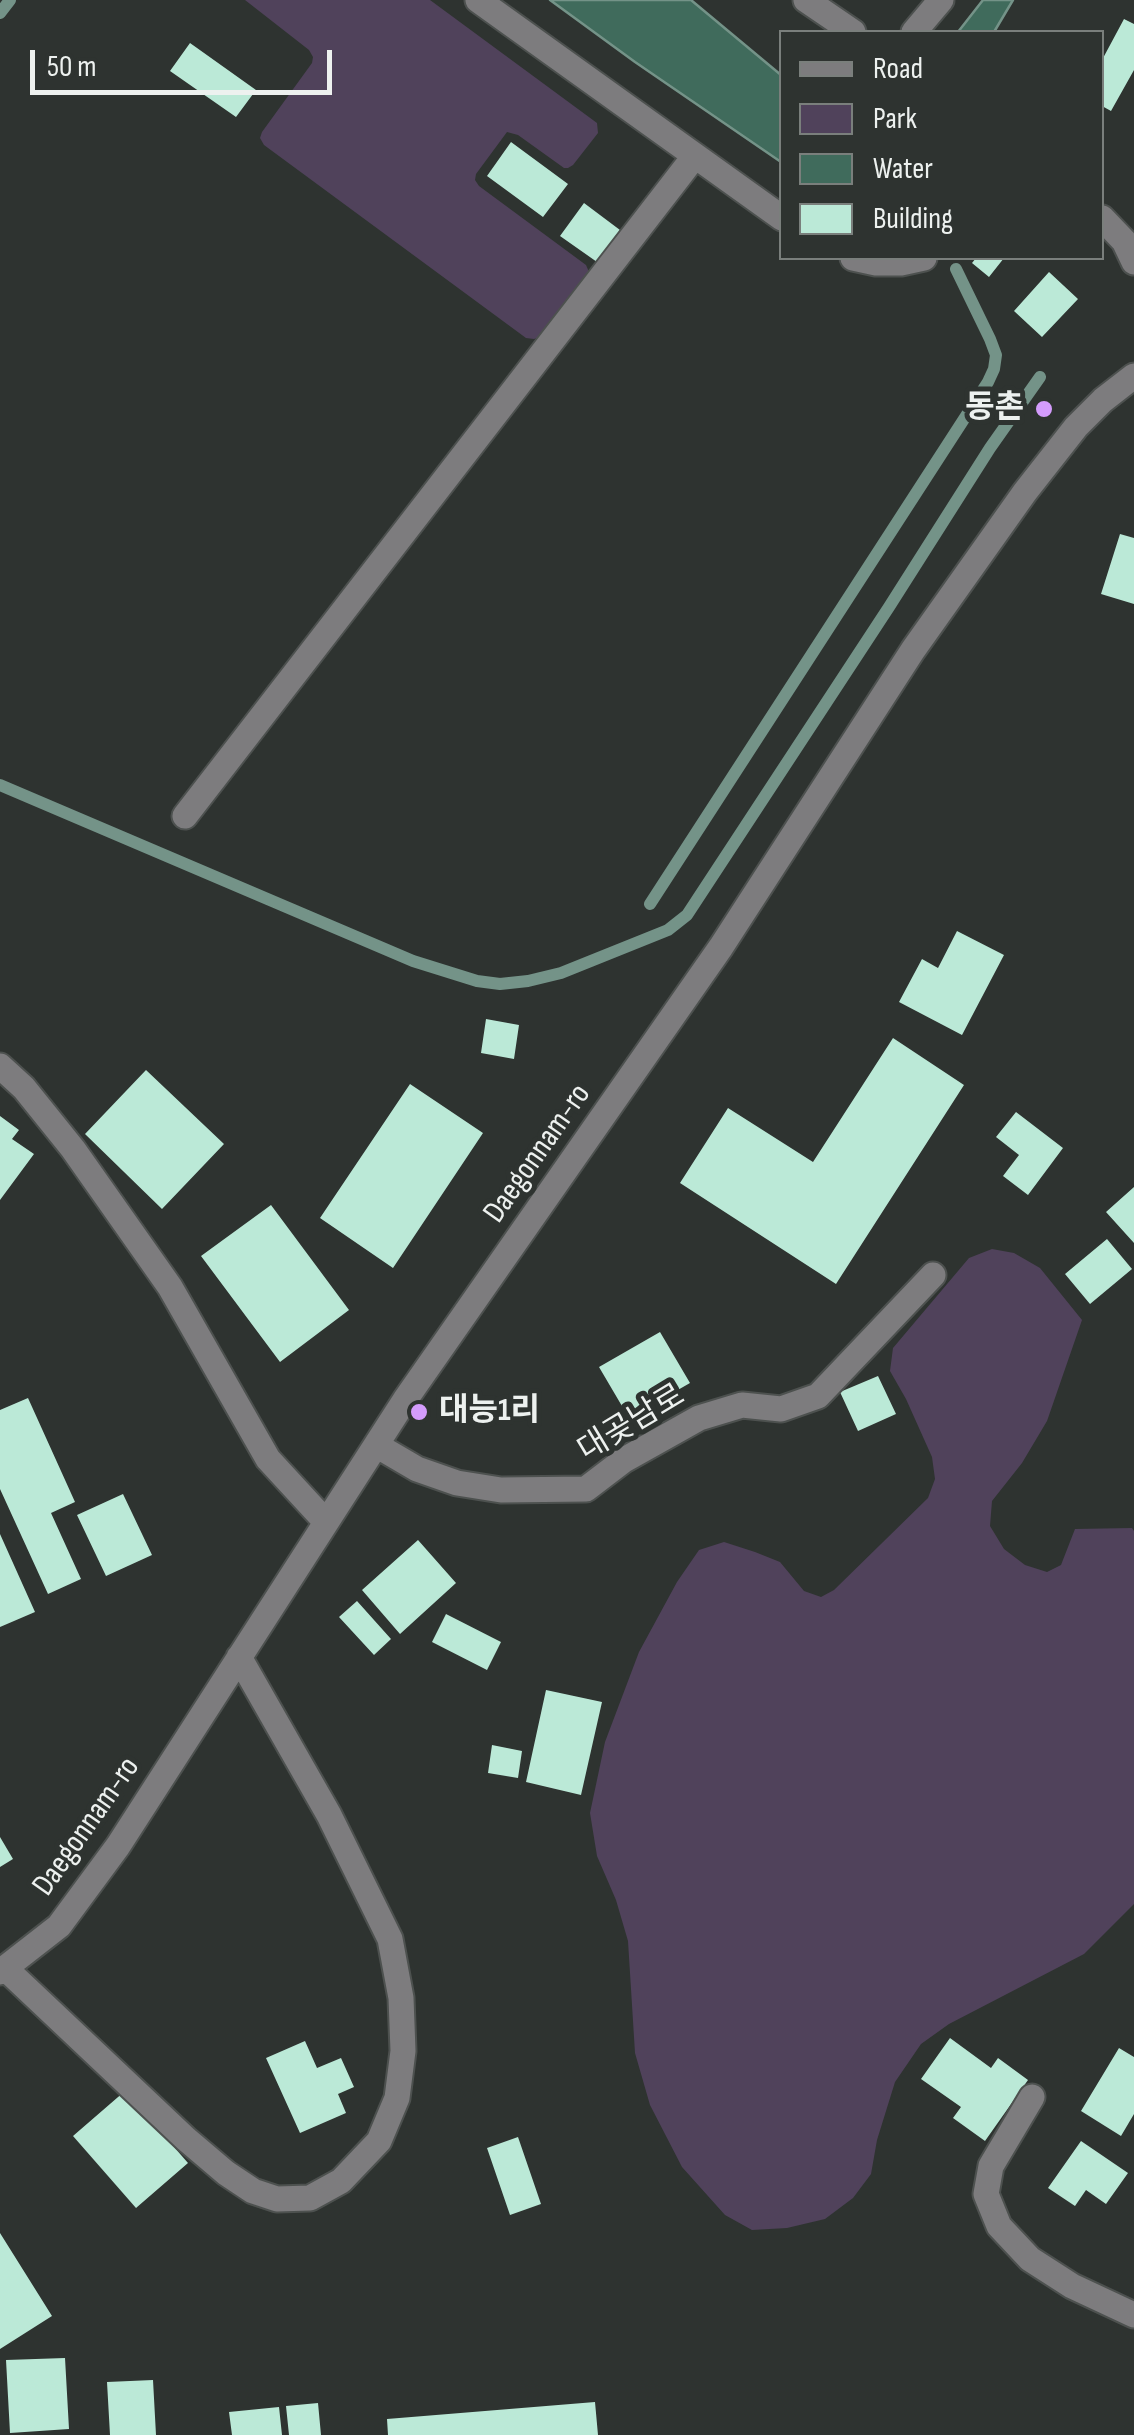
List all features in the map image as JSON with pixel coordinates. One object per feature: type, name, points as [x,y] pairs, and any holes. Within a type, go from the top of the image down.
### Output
[{"type":"street","points":[[478,0],[779,216]]},
{"type":"street","points":[[806,0],[850,30]]},
{"type":"street","points":[[916,30],[941,0]]},
{"type":"street","points":[[185,816],[694,157]]},
{"type":"street","points":[[1104,220],[1124,241],[1134,262]]},
{"type":"street","points":[[862,260],[901,263],[915,260]]},
{"type":"street","name":"Daegonnam-ro","points":[[3,1970],[58,1926],[128,1830],[376,1445],[721,948],[912,650],[1024,492],[1076,426],[1134,376]]},
{"type":"street","points":[[0,1066],[24,1088],[73,1149],[170,1287],[268,1459],[326,1522]]},
{"type":"street","name":"대곶남로","points":[[376,1445],[417,1469],[457,1483],[501,1490],[586,1490],[624,1460],[699,1418],[742,1405],[781,1409],[818,1396],[933,1274]]},
{"type":"street","points":[[3,1970],[186,2139],[253,2190],[277,2199],[310,2198],[341,2181],[379,2141],[396,2098],[403,2051],[401,1998],[390,1939],[329,1815],[239,1658]]},
{"type":"street","points":[[1032,2097],[991,2166],[986,2194],[999,2226],[1030,2259],[1072,2286],[1134,2315]]},
{"type":"green space","points":[[245,0],[430,0],[597,123],[598,133],[568,168],[518,135],[507,132],[476,174],[479,186],[586,265],[589,272],[540,337],[526,338],[264,145],[262,132],[313,57]]},
{"type":"green space","points":[[992,1249],[1014,1253],[1040,1268],[1082,1320],[1047,1421],[1022,1463],[992,1501],[990,1526],[1004,1549],[1025,1565],[1047,1572],[1061,1565],[1075,1529],[1134,1531],[1134,1904],[1084,1954],[949,2024],[921,2044],[895,2082],[871,2174],[853,2198],[825,2219],[787,2228],[752,2230],[725,2215],[682,2167],[650,2105],[635,2053],[628,1941],[597,1856],[590,1813],[605,1742],[639,1652],[699,1550],[724,1542],[755,1552],[780,1562],[804,1591],[821,1597],[834,1590],[928,1498],[935,1479],[932,1457],[890,1371],[893,1348],[969,1258]]},
{"type":"water","points":[[550,0],[691,0],[779,73],[779,161]]},
{"type":"water","points":[[983,0],[1013,0],[995,30],[960,30]]},
{"type":"building","points":[[1124,19],[1134,24],[1134,70],[1111,111],[1104,107],[1104,56]]},
{"type":"building","points":[[190,43],[256,90],[236,117],[170,71]]},
{"type":"building","points":[[511,142],[568,184],[543,217],[487,176]]},
{"type":"building","points":[[584,203],[620,230],[597,262],[560,236]]},
{"type":"building","points":[[974,260],[1002,260],[989,277],[972,263]]},
{"type":"building","points":[[1049,272],[1078,299],[1042,337],[1014,311]]},
{"type":"building","points":[[1120,534],[1134,538],[1134,604],[1101,594]]},
{"type":"building","points":[[957,931],[1004,955],[962,1035],[899,1002],[922,959],[938,968]]},
{"type":"building","points":[[486,1019],[519,1025],[514,1059],[481,1053]]},
{"type":"building","points":[[893,1038],[964,1085],[836,1284],[680,1183],[728,1108],[813,1162]]},
{"type":"building","points":[[146,1070],[224,1144],[162,1209],[85,1134]]},
{"type":"building","points":[[410,1084],[483,1133],[393,1268],[320,1218]]},
{"type":"building","points":[[1016,1112],[1063,1148],[1028,1195],[1003,1176],[1019,1155],[996,1137]]},
{"type":"building","points":[[0,1116],[19,1130],[12,1139],[34,1154],[0,1200]]},
{"type":"building","points":[[1134,1187],[1134,1243],[1106,1212]]},
{"type":"building","points":[[271,1205],[349,1310],[280,1362],[201,1256]]},
{"type":"building","points":[[1107,1239],[1132,1269],[1090,1304],[1065,1274]]},
{"type":"building","points":[[660,1332],[690,1383],[629,1418],[599,1367]]},
{"type":"building","points":[[878,1376],[896,1414],[858,1431],[840,1392]]},
{"type":"building","points":[[28,1398],[75,1502],[51,1513],[81,1579],[48,1594],[0,1489],[0,1410]]},
{"type":"building","points":[[123,1494],[152,1555],[106,1576],[77,1515]]},
{"type":"building","points":[[0,1534],[35,1612],[0,1627]]},
{"type":"building","points":[[418,1540],[456,1583],[400,1634],[362,1590]]},
{"type":"building","points":[[357,1601],[391,1639],[374,1655],[339,1617]]},
{"type":"building","points":[[446,1614],[501,1642],[487,1670],[432,1642]]},
{"type":"building","points":[[546,1690],[602,1702],[581,1795],[526,1782]]},
{"type":"building","points":[[492,1745],[522,1751],[518,1778],[488,1773]]},
{"type":"building","points":[[0,1837],[13,1859],[0,1867]]},
{"type":"building","points":[[950,2038],[991,2068],[998,2058],[1028,2080],[985,2141],[953,2118],[961,2107],[921,2079]]},
{"type":"building","points":[[305,2041],[317,2068],[341,2058],[354,2087],[338,2094],[346,2113],[300,2133],[266,2058]]},
{"type":"building","points":[[1119,2048],[1134,2057],[1134,2114],[1121,2136],[1081,2111]]},
{"type":"building","points":[[125,2091],[188,2163],[136,2208],[73,2136]]},
{"type":"building","points":[[518,2137],[541,2204],[510,2215],[487,2148]]},
{"type":"building","points":[[1081,2141],[1128,2173],[1106,2204],[1086,2190],[1075,2206],[1048,2188]]},
{"type":"building","points":[[0,2233],[52,2316],[0,2349]]},
{"type":"building","points":[[65,2358],[69,2429],[10,2433],[6,2360]]},
{"type":"building","points":[[153,2380],[156,2435],[110,2435],[107,2382]]},
{"type":"building","points":[[595,2402],[598,2435],[388,2435],[387,2419]]},
{"type":"building","points":[[318,2403],[321,2435],[289,2435],[286,2406]]},
{"type":"building","points":[[279,2407],[282,2435],[232,2435],[229,2412]]},
{"type":"waterway","points":[[0,13],[10,0]]},
{"type":"waterway","points":[[650,904],[988,382],[996,355],[956,269]]},
{"type":"waterway","points":[[0,785],[413,961],[500,984],[561,973],[668,930],[687,915],[1040,377]]},
{"type":"place","name":"동촌","points":[[1044,409]]},
{"type":"place","name":"대능1리","points":[[419,1412]]}]
